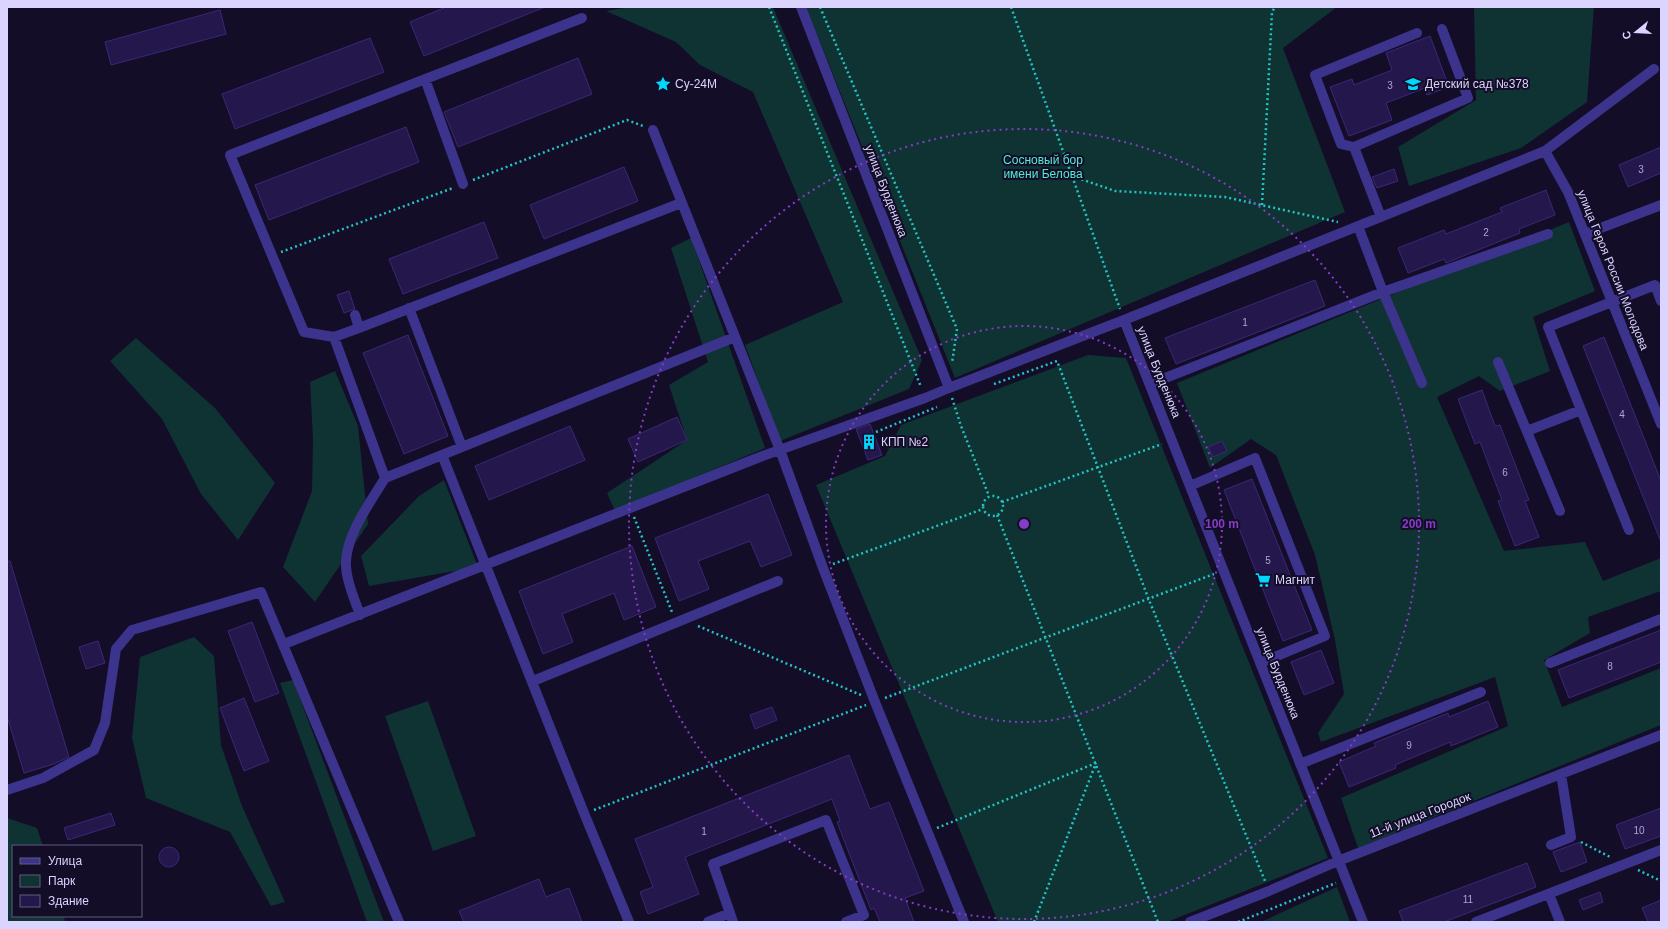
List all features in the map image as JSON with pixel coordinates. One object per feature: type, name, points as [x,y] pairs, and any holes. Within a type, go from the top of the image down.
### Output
[{"type":"street","name":"улица Бурденюка","points":[[800,7],[949,388],[1124,320],[1363,922]]},
{"type":"street","points":[[582,18],[230,155],[304,332],[334,337],[682,203]]},
{"type":"street","points":[[1417,33],[1315,74],[1341,144],[1354,147],[1468,98],[1442,29]]},
{"type":"street","points":[[1124,320],[1545,150],[1654,69]]},
{"type":"street","points":[[425,80],[463,184]]},
{"type":"street","points":[[653,130],[780,450],[823,568],[875,702],[964,922]]},
{"type":"street","points":[[1354,147],[1381,217]]},
{"type":"street","name":"улица Героя России Молодова","points":[[1545,150],[1568,192],[1661,424]]},
{"type":"street","points":[[1585,234],[1661,205]]},
{"type":"street","points":[[1358,226],[1383,292],[1422,383]]},
{"type":"street","points":[[1150,384],[1383,292],[1548,234]]},
{"type":"street","points":[[1629,530],[1548,327],[1654,285],[1661,277]]},
{"type":"street","points":[[1654,285],[1661,301]]},
{"type":"street","points":[[409,308],[462,447]]},
{"type":"street","points":[[355,316],[359,328]]},
{"type":"street","points":[[334,337],[385,478]]},
{"type":"street","points":[[360,615],[349,584],[346,568],[346,552],[362,516],[385,478],[735,337]]},
{"type":"street","points":[[1498,362],[1560,511]]},
{"type":"street","points":[[284,644],[780,450],[949,388]]},
{"type":"street","points":[[1527,431],[1581,410]]},
{"type":"street","points":[[442,455],[533,681],[584,813],[629,922]]},
{"type":"street","points":[[1190,486],[1255,458],[1325,636],[1260,663]]},
{"type":"street","points":[[533,681],[778,581]]},
{"type":"street","points":[[7,790],[42,778],[94,750],[105,723],[116,650],[132,630],[261,592],[399,922]]},
{"type":"street","points":[[1550,663],[1661,619]]},
{"type":"street","points":[[1300,764],[1481,692]]},
{"type":"street","name":"11-й улица Городок","points":[[1190,922],[1269,891],[1338,861],[1661,735]]},
{"type":"street","points":[[1551,845],[1571,837],[1561,774]]},
{"type":"street","points":[[708,922],[732,918],[713,864],[826,820],[864,915],[846,922]]},
{"type":"street","points":[[1476,922],[1661,850]]},
{"type":"street","points":[[1549,894],[1560,922]]},
{"type":"path","points":[[769,7],[930,410]]},
{"type":"path","points":[[820,7],[957,329],[952,366]]},
{"type":"path","points":[[1011,7],[1124,320]]},
{"type":"path","points":[[1262,205],[1272,12],[1275,7]]},
{"type":"path","points":[[1072,176],[1115,191],[1225,197],[1358,226]]},
{"type":"path","points":[[990,386],[1057,361],[1148,600],[1269,891]]},
{"type":"path","points":[[949,388],[989,496]]},
{"type":"path","points":[[947,402],[960,397]]},
{"type":"path","points":[[876,432],[941,405]]},
{"type":"path","points":[[1002,502],[1172,440]]},
{"type":"path","points":[[989,496],[998,498],[1002,502],[1002,510],[997,515],[988,515],[983,509],[984,500],[989,496]]},
{"type":"path","points":[[630,508],[680,621],[875,702]]},
{"type":"path","points":[[823,568],[983,509]]},
{"type":"path","points":[[997,515],[1158,922]]},
{"type":"path","points":[[584,813],[1224,570]]},
{"type":"path","points":[[927,832],[1096,763]]},
{"type":"path","points":[[1034,922],[1096,763]]},
{"type":"path","points":[[1238,922],[1346,879]]},
{"type":"green space","points":[[631,7],[773,7],[922,360],[909,389],[780,441],[745,345],[843,302],[753,92],[700,65],[676,42],[606,11]]},
{"type":"green space","name":"Сосновый бор имени Белова","points":[[806,7],[1337,7],[1283,48],[1345,212],[955,378]]},
{"type":"green space","points":[[1474,7],[1594,7],[1587,102],[1521,148],[1409,186],[1398,147],[1476,100]]},
{"type":"green space","points":[[1569,222],[1595,291],[1533,317],[1550,371],[1500,391],[1479,376],[1437,397],[1504,551],[1585,542],[1603,581],[1661,558],[1661,591],[1588,617],[1590,633],[1544,660],[1562,707],[1661,668],[1661,725],[1358,848],[1341,798],[1508,726],[1495,677],[1321,742],[1318,733],[1344,694],[1335,640],[1315,555],[1276,455],[1251,439],[1210,468],[1177,383]]},
{"type":"green space","points":[[691,238],[765,448],[615,511],[607,493],[687,440],[669,385],[708,362],[671,248]]},
{"type":"green space","points":[[136,338],[215,408],[275,483],[238,540],[201,494],[162,419],[110,361]]},
{"type":"green space","points":[[1088,355],[1126,358],[1328,858],[1167,922],[998,922],[816,485],[885,456],[901,425]]},
{"type":"green space","points":[[335,371],[358,426],[368,524],[315,602],[283,567],[312,491],[313,439],[310,382]]},
{"type":"green space","points":[[444,480],[478,567],[369,586],[361,556],[419,496]]},
{"type":"green space","points":[[194,637],[214,656],[221,745],[242,806],[285,902],[271,906],[230,832],[146,798],[132,738],[140,657]]},
{"type":"green space","points":[[293,680],[384,922],[367,922],[280,683]]},
{"type":"green space","points":[[428,701],[476,836],[433,851],[385,716]]},
{"type":"green space","points":[[7,818],[37,828],[43,845],[12,845],[12,917],[64,917],[65,922],[7,922]]},
{"type":"green space","points":[[1337,887],[1350,922],[1261,922]]},
{"type":"building","points":[[446,7],[545,7],[424,56],[410,22]]},
{"type":"building","points":[[220,10],[226,34],[111,65],[105,42]]},
{"type":"building","points":[[1430,36],[1449,87],[1427,95],[1425,88],[1386,103],[1392,120],[1349,136],[1330,87],[1352,79],[1354,85],[1392,70],[1386,53]]},
{"type":"building","points":[[370,38],[384,72],[235,129],[222,94]]},
{"type":"building","points":[[578,58],[592,94],[458,147],[444,112]]},
{"type":"building","points":[[406,127],[419,162],[269,220],[255,185]]},
{"type":"building","points":[[1661,147],[1661,173],[1628,187],[1619,165]]},
{"type":"building","points":[[624,167],[638,201],[544,239],[530,205]]},
{"type":"building","points":[[1394,169],[1398,181],[1377,188],[1372,177]]},
{"type":"building","points":[[1546,190],[1555,215],[1519,229],[1520,233],[1446,263],[1444,259],[1408,273],[1398,248],[1444,230],[1446,234],[1502,212],[1500,208]]},
{"type":"building","points":[[484,222],[498,258],[403,294],[389,259]]},
{"type":"building","points":[[1315,280],[1325,306],[1176,364],[1165,338]]},
{"type":"building","points":[[349,291],[355,309],[344,313],[337,295]]},
{"type":"building","points":[[408,335],[448,436],[404,454],[363,353]]},
{"type":"building","points":[[1604,337],[1661,481],[1661,542],[1583,346]]},
{"type":"building","points":[[1482,390],[1495,426],[1500,425],[1529,500],[1525,501],[1539,537],[1515,546],[1498,501],[1502,500],[1480,442],[1475,444],[1458,399]]},
{"type":"building","points":[[677,417],[687,440],[638,462],[628,439]]},
{"type":"building","name":"КПП №2","points":[[870,424],[882,455],[868,460],[856,429]]},
{"type":"building","points":[[570,426],[585,460],[489,500],[475,466]]},
{"type":"building","points":[[1222,441],[1227,451],[1213,457],[1208,447]]},
{"type":"building","points":[[1252,479],[1312,630],[1283,641],[1224,490]]},
{"type":"building","points":[[768,494],[792,555],[761,567],[750,541],[698,561],[709,589],[679,601],[655,538]]},
{"type":"building","points":[[632,546],[656,607],[624,620],[614,593],[562,614],[573,642],[543,654],[519,591]]},
{"type":"building","points":[[7,561],[10,561],[69,757],[54,764],[24,773],[7,716]]},
{"type":"building","points":[[252,622],[279,693],[255,702],[228,631]]},
{"type":"building","points":[[1661,630],[1661,662],[1569,698],[1558,670]]},
{"type":"building","points":[[98,641],[105,663],[86,669],[79,647]]},
{"type":"building","points":[[1321,650],[1334,683],[1304,695],[1291,662]]},
{"type":"building","points":[[244,698],[269,761],[244,771],[220,708]]},
{"type":"building","points":[[1488,701],[1498,727],[1451,746],[1450,742],[1395,765],[1396,768],[1349,787],[1339,762],[1376,746],[1374,743],[1448,713],[1449,717]]},
{"type":"building","points":[[772,707],[777,720],[755,729],[750,715]]},
{"type":"building","points":[[849,755],[870,809],[889,802],[924,891],[905,898],[914,922],[880,922],[874,908],[871,910],[837,822],[840,821],[832,799],[685,857],[699,894],[648,914],[640,892],[653,887],[635,839]]},
{"type":"building","points":[[1661,808],[1661,836],[1625,849],[1616,825]]},
{"type":"building","points":[[111,813],[115,825],[68,840],[64,828]]},
{"type":"building","points":[[1580,842],[1587,862],[1561,872],[1553,852]]},
{"type":"building","points":[[169,847],[176,850],[179,857],[176,864],[169,867],[162,864],[159,857],[162,850]]},
{"type":"building","points":[[1527,863],[1536,887],[1444,922],[1403,922],[1399,911]]},
{"type":"building","points":[[539,879],[546,897],[569,888],[582,922],[464,922],[459,911]]},
{"type":"building","points":[[1600,892],[1603,902],[1583,910],[1579,900]]},
{"type":"building","points":[[1661,900],[1661,922],[1648,922],[1642,908]]},
{"type":"place","name":"Су-24М","points":[[663,84]]},
{"type":"place","name":"Детский сад №378","points":[[1413,84]]},
{"type":"place","name":"КПП №2","points":[[869,442]]},
{"type":"place","name":"Магнит","points":[[1263,580]]}]
